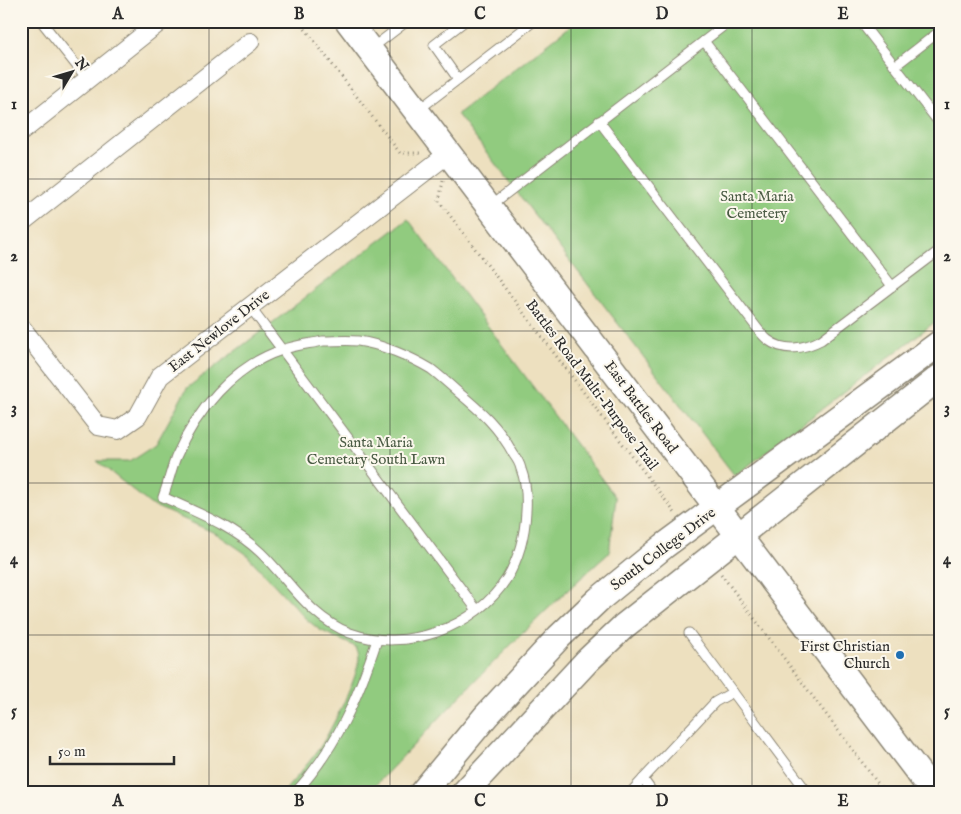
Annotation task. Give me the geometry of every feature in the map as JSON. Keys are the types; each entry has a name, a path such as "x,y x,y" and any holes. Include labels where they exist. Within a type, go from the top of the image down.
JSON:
{"street":[{"path":"21,132 161,21"},
{"name":"East Battles Road","path":"348,21 934,793"},
{"path":"21,223 250,42"},
{"name":"East Newlove Drive","path":"21,327 98,426 118,430 138,416 160,376 449,153"},
{"name":"South College Drive","path":"422,793 486,716 559,636 630,572 940,343"},
{"path":"464,793 586,661 624,626 940,377"}],"lane":[{"path":"41,21 88,80"},
{"path":"458,79 434,45 465,21"},
{"path":"416,111 534,21"},
{"path":"489,206 730,21"},
{"path":"860,21 940,124"},
{"path":"370,49 406,22"},
{"path":"895,66 940,31"},
{"path":"704,41 892,286"},
{"path":"599,121 757,328 768,340 785,347 799,348 811,346 821,340 940,250"},
{"path":"250,307 477,610"},
{"path":"323,341 358,341 393,351 430,369 484,414 505,437 521,468 527,498 525,527 518,556 507,578 493,596 477,610 454,625 430,634 405,640 378,640 350,632 325,619 302,600 261,553 239,535 216,520 163,497 176,456 202,412 223,386 249,366 281,350 323,341"},
{"path":"688,633 808,793"},
{"path":"295,793 320,764 340,732 353,706 378,640"},
{"path":"630,793 715,702 732,692"},
{"path":"643,779 653,793"}],"path":[{"path":"299,21 400,153 449,153"},
{"name":"Battles Road Multi-Purpose Trail","path":"449,153 439,201 688,529"},
{"path":"710,558 885,793"}],"green space":[{"name":"Santa Maria Cemetery","path":"577,21 940,21 940,318 735,476 457,114"},
{"name":"Santa Maria Cemetary South Lawn","path":"408,219 616,498 609,553 516,640 368,793 283,793 320,748 339,712 358,667 359,657 356,647 320,630 306,619 245,553 217,534 150,504 97,461 130,461 156,444 187,388"}],"place":[{"name":"First Christian Church","path":"900,655"}]}
